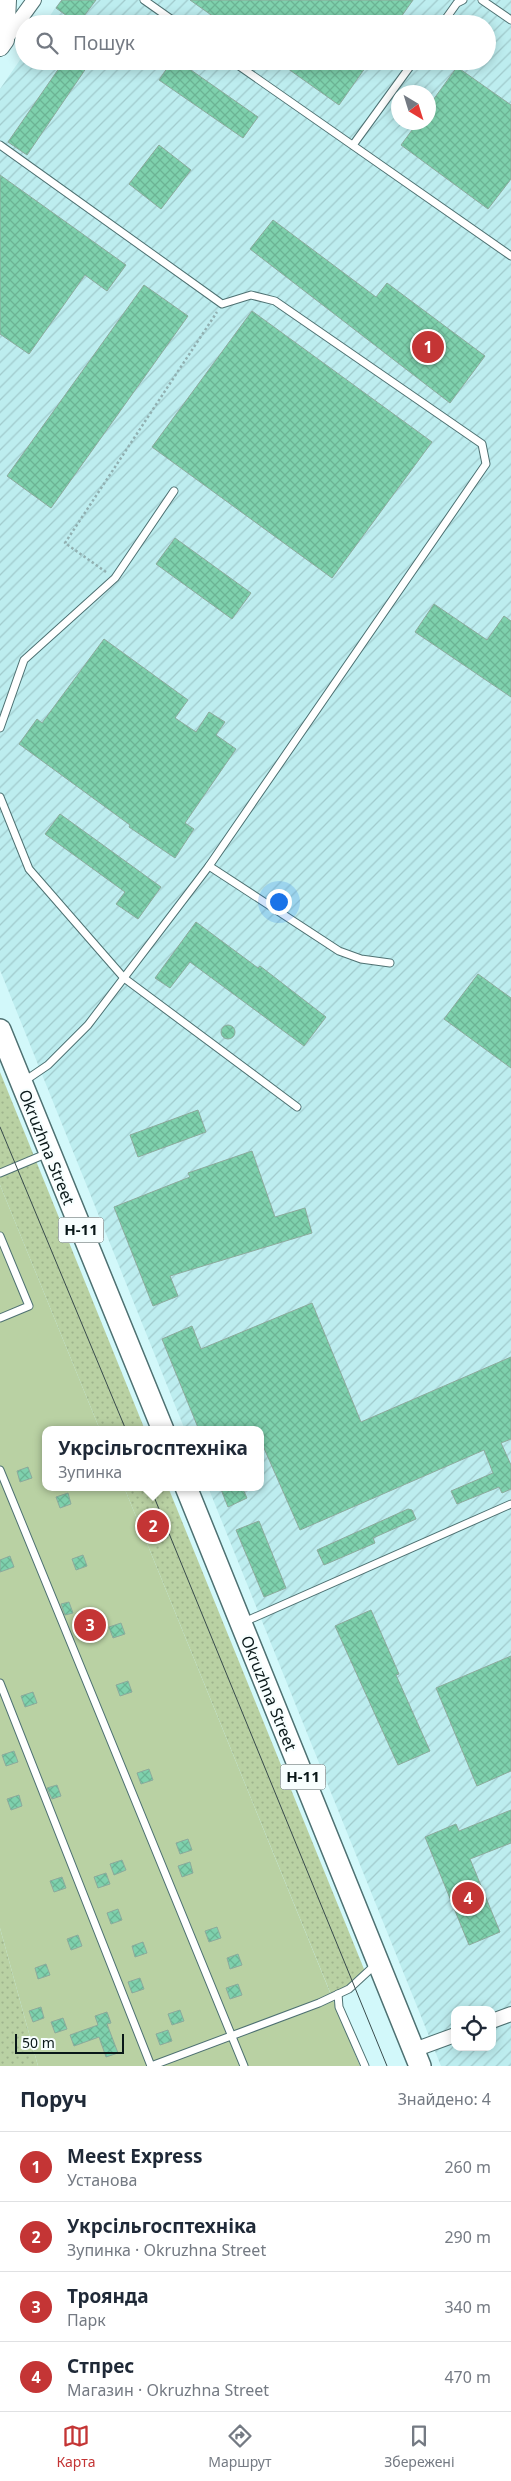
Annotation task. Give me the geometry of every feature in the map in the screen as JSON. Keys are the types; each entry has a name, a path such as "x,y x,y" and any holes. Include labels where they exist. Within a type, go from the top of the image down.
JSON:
{"main road":[{"name":"Okruzhna Street","path":"0,1030 161,1426"},
{"name":"Okruzhna Street","path":"188,1491 417,2058"}],"street":[{"path":"3,44 7,0"},
{"path":"23,15 34,0"},
{"path":"3,44 15,27"},
{"path":"496,2020 511,2014"},
{"path":"417,2058 451,2037"}],"lane":[{"path":"144,0 165,15"},
{"path":"449,15 462,0"},
{"path":"482,0 511,20"},
{"path":"245,70 511,256"},
{"path":"352,145 407,70"},
{"path":"0,146 222,304 251,295 275,301 482,444 486,464 209,866 88,1025 48,1065 21,1083"},
{"path":"0,728 24,660 115,578 174,491"},
{"path":"0,797 29,869 124,978 297,1106"},
{"path":"209,866 338,951 361,959 390,963"},
{"path":"0,1173 50,1152"},
{"path":"0,1236 29,1306 0,1318"},
{"path":"0,1470 244,2066"},
{"path":"241,1623 511,1504"},
{"path":"0,1683 152,2066 338,1994 354,1984 378,1962"},
{"path":"338,1994 339,2007 365,2066"}],"path":[{"path":"115,578 65,543 222,304"}],"shaded area":[{"path":"61,0 511,0 511,2066 441,2066 210,1491 264,1491 264,1426 183,1426 0,970 0,89 15,67 15,70 496,70 496,15 50,15"}],"green space":[{"path":"0,1072 143,1426 98,1426 0,1185"},
{"path":"0,1185 98,1426 42,1426 42,1491 126,1491 360,2066 38,2066 0,1928"},
{"path":"126,1491 170,1491 366,1974 332,1997"},
{"path":"0,1928 38,2066 0,2066"}],"building":[{"path":"62,0 96,0 85,15 66,15 56,8"},
{"path":"190,0 413,0 402,15 211,15"},
{"path":"58,70 85,70 27,155 8,142"},
{"path":"166,70 191,70 258,117 243,138 159,80"},
{"path":"290,70 364,70 339,105"},
{"path":"455,70 461,70 511,105 511,179 488,209 401,145 412,130 436,130 436,96"},
{"path":"159,145 191,170 161,209 129,184"},
{"path":"0,175 126,265 107,291 85,275 29,354 0,334"},
{"path":"273,220 376,297 387,283 485,356 450,403 250,249"},
{"path":"144,285 188,316 51,508 7,476"},
{"path":"252,311 432,442 332,578 152,447"},
{"path":"175,538 251,593 232,619 156,564"},
{"path":"434,604 487,640 504,616 511,621 511,697 415,632"},
{"path":"104,639 188,700 175,718 196,732 209,712 225,722 216,735 236,749 185,823 194,829 175,858 129,827 130,825 19,744 37,719 42,723"},
{"path":"60,814 161,887 138,919 116,904 125,892 45,834"},
{"path":"196,922 258,968 260,966 326,1017 304,1046 190,962 170,988 155,978"},
{"path":"478,974 511,998 511,1068 444,1019"},
{"path":"225,1025 231,1025 235,1032 231,1039 225,1039 221,1035 221,1029"},
{"path":"198,1110 206,1132 138,1157 130,1135"},
{"path":"252,1151 275,1217 305,1208 312,1233 170,1276 178,1296 153,1306 114,1207 190,1177 188,1173"},
{"path":"312,1303 361,1422 511,1357 511,1439 501,1443 511,1465 511,1489 502,1493 499,1487 457,1504 451,1491 493,1473 484,1450 300,1530 264,1448 264,1426 197,1426 162,1339 192,1326 201,1349"},
{"path":"28,1467 32,1478 20,1482 17,1471"},
{"path":"222,1491 244,1491 247,1498 228,1507"},
{"path":"68,1493 71,1504 60,1508 56,1497"},
{"path":"408,1509 412,1510 416,1519 373,1538 375,1543 324,1565 317,1550"},
{"path":"259,1521 286,1588 264,1597 236,1530"},
{"path":"83,1555 87,1566 76,1570 72,1559"},
{"path":"10,1556 14,1567 0,1572 0,1560"},
{"path":"69,1602 73,1613 65,1615 61,1604"},
{"path":"371,1610 399,1674 396,1675 430,1751 398,1765 335,1626"},
{"path":"121,1623 125,1634 113,1638 109,1627"},
{"path":"511,1656 511,1771 477,1786 436,1688"},
{"path":"128,1681 132,1692 120,1696 116,1685"},
{"path":"33,1692 37,1703 25,1707 21,1696"},
{"path":"14,1751 18,1762 6,1766 2,1755"},
{"path":"149,1769 153,1780 141,1784 137,1773"},
{"path":"57,1785 61,1796 52,1799 47,1788"},
{"path":"19,1795 22,1806 11,1810 7,1799"},
{"path":"511,1810 511,1843 470,1859 500,1932 469,1945 425,1837 456,1824 459,1831"},
{"path":"188,1839 192,1850 180,1854 176,1843"},
{"path":"122,1860 126,1870 114,1875 110,1864"},
{"path":"190,1862 193,1873 182,1877 178,1866"},
{"path":"106,1873 110,1884 98,1888 94,1877"},
{"path":"62,1877 66,1888 54,1892 50,1881"},
{"path":"118,1909 122,1920 111,1924 107,1913"},
{"path":"217,1927 221,1938 209,1942 205,1931"},
{"path":"78,1935 82,1946 71,1950 67,1939"},
{"path":"143,1942 147,1953 135,1957 132,1946"},
{"path":"238,1954 242,1965 230,1969 227,1958"},
{"path":"46,1964 50,1975 38,1979 35,1968"},
{"path":"140,1978 144,1989 132,1993 128,1982"},
{"path":"238,1984 242,1995 230,1999 226,1988"},
{"path":"41,2007 44,2018 33,2022 29,2011"},
{"path":"180,2010 184,2021 172,2025 168,2014"},
{"path":"107,2012 111,2023 107,2024 118,2053 106,2057 99,2037 74,2046 70,2035 98,2025 95,2016"},
{"path":"63,2018 67,2029 55,2033 51,2022"},
{"path":"168,2030 172,2041 160,2045 156,2034"}],"tram line":[{"path":"0,1127 124,1426"},
{"path":"152,1491 387,2066"}],"place":[{"name":"Meest Express","path":"428,347"},
{"name":"Укрсільгосптехніка","path":"153,1526"},
{"name":"Троянда","path":"90,1625"},
{"name":"Стпрес","path":"468,1898"}]}
